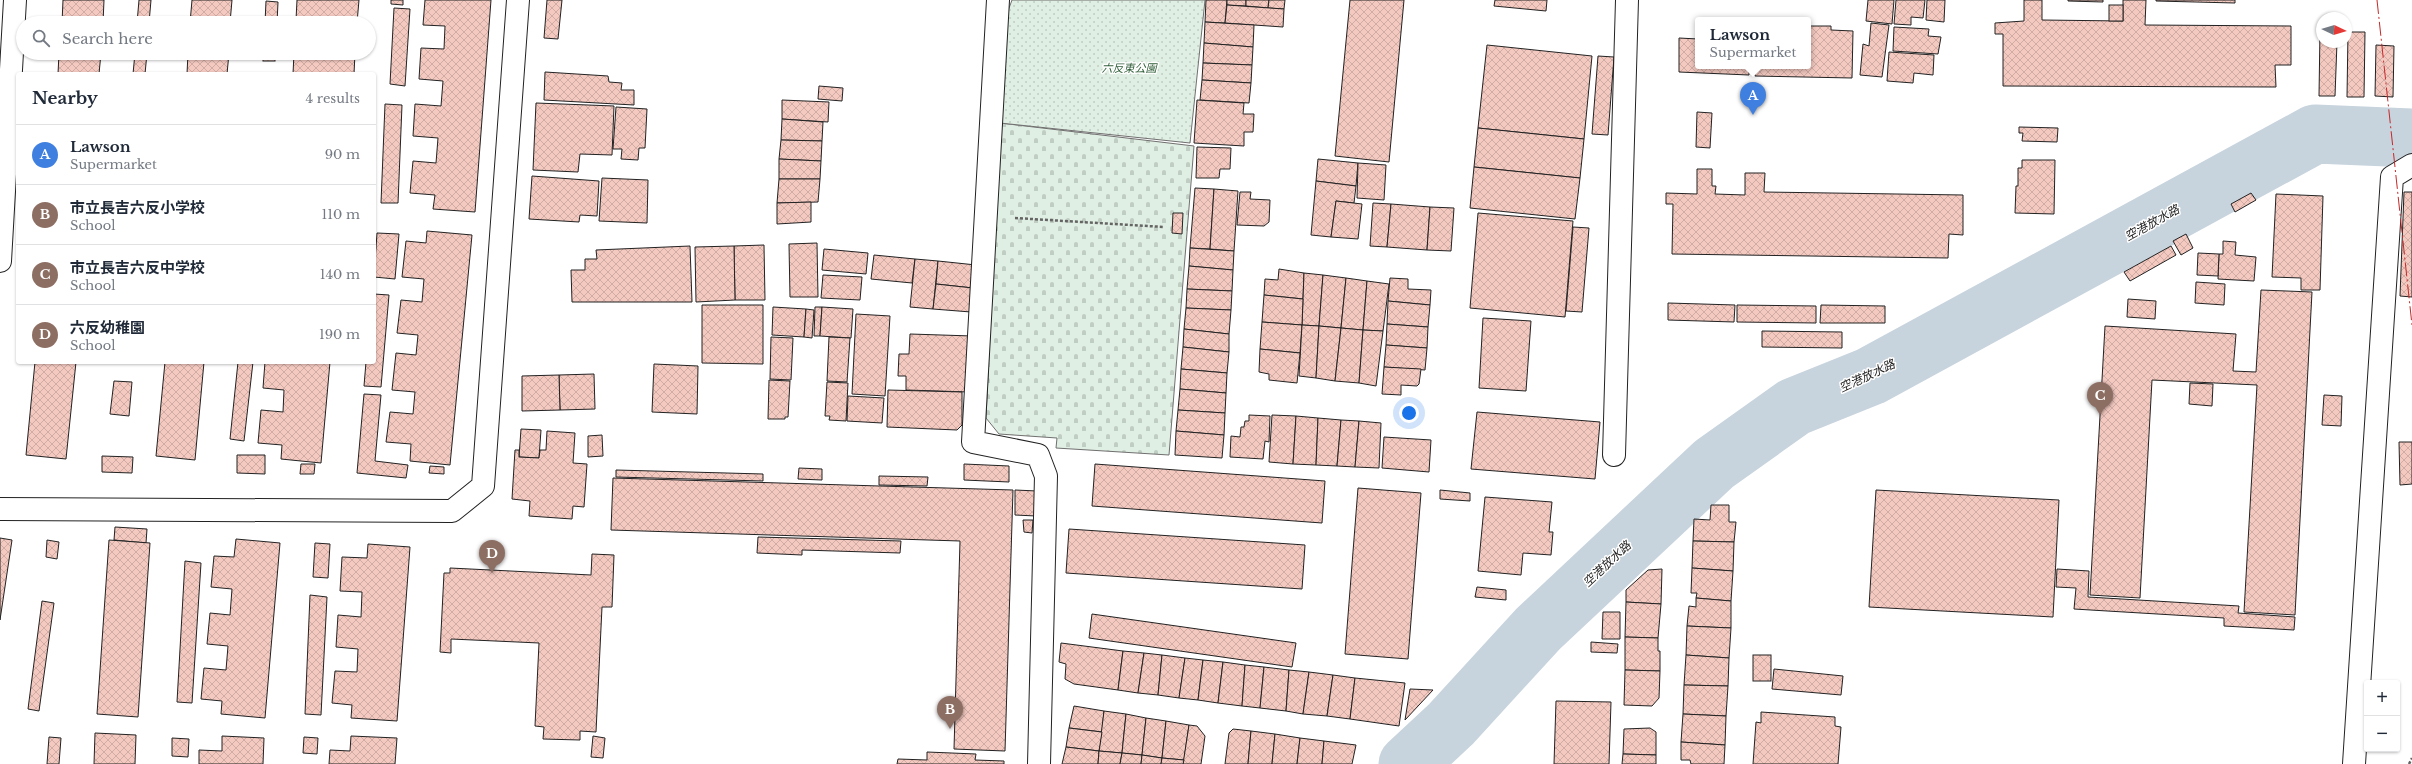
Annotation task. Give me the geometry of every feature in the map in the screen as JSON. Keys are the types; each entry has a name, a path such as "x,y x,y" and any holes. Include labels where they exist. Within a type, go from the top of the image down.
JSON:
{"street":[{"path":"0,261 15,0"},
{"path":"0,509 452,511 483,486 518,0"},
{"path":"998,0 973,442 1038,455 1046,476 1039,764"},
{"path":"1614,455 1627,0"},
{"path":"2354,764 2392,177 2412,165"}],"path":[{"path":"986,217 1164,227"},
{"path":"2409,764 2412,758"}],"green space":[{"name":"六反東公園","path":"1012,0 1205,0 1190,143 1000,123 1005,19"},
{"path":"1000,123 1194,146 1169,455 1056,448 1057,438 999,434 986,418"}],"building":[{"path":"63,0 104,0 103,16 62,16"},
{"path":"139,0 151,0 150,16 138,16"},
{"path":"192,0 232,0 231,16 191,16"},
{"path":"297,0 359,0 358,16 296,16"},
{"path":"391,0 403,0 403,5 391,4"},
{"path":"425,0 491,0 475,212 433,209 435,195 410,193 413,161 436,163 438,138 413,136 415,104 441,106 443,81 419,79 421,48 444,49 445,26 423,25"},
{"path":"547,0 562,0 558,39 544,38"},
{"path":"1206,0 1227,0 1225,23 1205,22"},
{"path":"1227,0 1246,0 1246,6 1227,5"},
{"path":"1246,0 1269,0 1268,8 1246,6"},
{"path":"1269,0 1285,0 1284,9 1268,8"},
{"path":"1350,0 1404,0 1389,162 1335,156"},
{"path":"1495,0 1547,0 1546,11 1494,6"},
{"path":"1868,0 1894,0 1892,24 1866,21"},
{"path":"1896,0 1925,0 1923,18 1911,17 1911,25 1894,24"},
{"path":"1927,0 1945,0 1944,22 1926,20"},
{"path":"2024,0 2042,0 2042,20 2123,21 2123,0 2146,0 2145,25 2291,26 2291,65 2275,65 2276,87 2003,86 2003,34 1995,34 1995,23 2024,21"},
{"path":"2103,0 2103,2 2068,1"},
{"path":"2235,0 2235,3 2156,1"},
{"path":"266,1 278,2 277,16 265,16"},
{"path":"1227,5 1284,9 1283,27 1225,23"},
{"path":"2109,5 2123,5 2123,21 2109,21"},
{"path":"394,8 410,9 405,86 390,84"},
{"path":"1205,22 1254,25 1253,47 1204,43"},
{"path":"1871,23 1889,25 1882,77 1860,75 1863,44 1869,46"},
{"path":"1811,26 1831,26 1831,30 1853,31 1852,78 1755,76 1755,69 1811,69"},
{"path":"1894,27 1929,29 1928,36 1941,37 1938,54 1893,51"},
{"path":"2352,32 2365,32 2364,97 2347,97 2348,48 2352,48"},
{"path":"1679,38 1695,39 1695,69 1749,69 1749,75 1679,72"},
{"path":"1204,43 1253,47 1252,65 1203,63"},
{"path":"1487,45 1592,56 1584,139 1478,128"},
{"path":"2376,45 2394,46 2393,97 2375,96"},
{"path":"2320,48 2337,48 2335,96 2319,96"},
{"path":"1889,52 1934,55 1933,75 1914,73 1913,83 1887,81"},
{"path":"1598,56 1614,57 1608,135 1592,134"},
{"path":"59,60 100,60 99,72 58,72"},
{"path":"134,60 146,60 145,72 133,72"},
{"path":"188,60 228,60 227,72 187,72"},
{"path":"263,60 275,60 275,61"},
{"path":"294,60 355,60 354,72 293,72"},
{"path":"1203,63 1252,65 1251,83 1202,80"},
{"path":"545,72 608,76 609,82 622,83 621,90 634,90 634,105 544,100"},
{"path":"1202,80 1251,83 1249,103 1200,100"},
{"path":"819,86 843,88 842,101 818,99"},
{"path":"782,100 829,102 828,122 782,119"},
{"path":"1197,100 1244,103 1243,114 1254,114 1253,132 1244,132 1244,146 1194,143"},
{"path":"536,103 614,106 612,155 580,154 578,172 533,170"},
{"path":"385,104 402,105 398,203 381,203"},
{"path":"616,107 647,109 645,148 639,148 638,160 621,159 622,149 613,149"},
{"path":"1697,112 1712,113 1710,148 1696,147"},
{"path":"782,119 823,122 822,141 781,140"},
{"path":"2019,127 2058,128 2057,142 2022,141 2023,133 2019,133"},
{"path":"1478,128 1584,139 1580,178 1474,167"},
{"path":"781,140 822,141 821,161 779,159"},
{"path":"1197,147 1231,148 1230,169 1220,169 1219,178 1196,178"},
{"path":"779,159 821,161 820,179 779,179"},
{"path":"1318,159 1358,163 1356,186 1316,181"},
{"path":"2022,160 2055,160 2054,214 2015,213 2018,168 2022,168"},
{"path":"1358,163 1386,165 1384,200 1357,198"},
{"path":"1474,167 1580,178 1575,219 1470,208"},
{"path":"1697,169 1712,169 1712,186 1716,186 1715,194 1745,195 1745,173 1765,173 1764,192 1963,195 1963,235 1949,234 1948,258 1672,254 1673,204 1666,204 1666,193 1697,194"},
{"path":"532,176 599,181 597,216 580,215 579,222 529,219"},
{"path":"602,178 648,180 647,223 599,221"},
{"path":"779,179 820,179 818,202 777,203"},
{"path":"1316,181 1356,186 1354,203 1336,201 1331,237 1311,235"},
{"path":"1195,188 1214,189 1210,249 1190,248"},
{"path":"1214,189 1238,191 1234,251 1210,249"},
{"path":"1240,192 1251,192 1250,199 1270,200 1269,222 1264,226 1237,225"},
{"path":"2404,192 2412,192 2412,297 2400,296"},
{"path":"2251,193 2256,200 2235,212 2231,204"},
{"path":"2276,194 2323,196 2320,290 2301,290 2301,278 2272,277"},
{"path":"1336,201 1362,204 1358,239 1331,237"},
{"path":"811,202 811,222 777,224 777,203"},
{"path":"1373,203 1391,204 1387,247 1370,246"},
{"path":"1391,204 1430,207 1427,250 1387,247"},
{"path":"1430,207 1454,208 1451,251 1427,250"},
{"path":"1173,213 1183,213 1182,234 1172,233"},
{"path":"1478,213 1573,221 1565,317 1470,308"},
{"path":"1573,227 1589,228 1582,312 1566,311"},
{"path":"427,231 472,235 450,465 410,461 411,444 386,442 390,412 413,414 415,392 392,390 396,353 416,355 418,335 397,333 401,300 422,302 424,279 402,277 406,241 426,243"},
{"path":"377,233 399,234 395,279 376,277"},
{"path":"2186,234 2193,248 2181,255 2173,241"},
{"path":"2223,241 2236,242 2235,255 2256,257 2254,281 2218,279 2219,254 2223,254"},
{"path":"817,243 818,297 790,297 789,244"},
{"path":"764,245 765,300 735,300 734,246"},
{"path":"690,246 692,302 572,302 571,270 585,270 585,259 597,259 596,250"},
{"path":"734,246 735,300 696,302 695,247"},
{"path":"2171,246 2176,255 2130,281 2124,272"},
{"path":"1190,248 1234,251 1233,270 1189,266"},
{"path":"824,249 868,253 866,274 822,270"},
{"path":"2198,253 2219,254 2218,276 2197,275"},
{"path":"874,255 915,259 912,283 871,279"},
{"path":"915,259 938,261 933,309 910,307"},
{"path":"938,261 976,265 973,288 936,284"},
{"path":"1189,266 1233,270 1232,291 1187,289"},
{"path":"1279,269 1304,273 1303,299 1264,295 1265,279 1278,280"},
{"path":"1304,273 1323,275 1319,326 1302,325"},
{"path":"823,275 862,277 860,300 821,298"},
{"path":"1323,275 1346,278 1341,328 1319,326"},
{"path":"1346,278 1367,281 1363,330 1341,328"},
{"path":"1390,278 1408,279 1408,289 1431,290 1430,305 1388,301"},
{"path":"1367,281 1389,284 1383,331 1363,330"},
{"path":"2196,282 2225,284 2224,305 2195,303"},
{"path":"936,284 973,288 971,312 933,309"},
{"path":"1187,289 1232,291 1231,310 1186,308"},
{"path":"2261,290 2312,292 2295,615 2244,612 2257,385 2152,380 2140,598 2090,595 2105,326 2236,334 2233,371 2256,372"},
{"path":"376,294 389,295 381,387 364,386 366,364 376,364"},
{"path":"1264,295 1303,299 1302,325 1262,322"},
{"path":"2128,299 2156,301 2155,319 2127,317"},
{"path":"1388,301 1430,305 1428,327 1387,324"},
{"path":"1668,303 1735,305 1734,322 1668,320"},
{"path":"702,305 763,305 763,364 702,363"},
{"path":"1737,305 1816,306 1816,323 1737,322"},
{"path":"1821,305 1885,306 1885,323 1820,323"},
{"path":"773,307 806,309 804,337 772,335"},
{"path":"815,307 822,307 820,336 814,336"},
{"path":"822,307 853,309 851,338 820,336"},
{"path":"1186,308 1231,310 1229,334 1184,329"},
{"path":"806,309 814,310 812,338 804,337"},
{"path":"856,314 890,316 885,396 852,394"},
{"path":"1483,318 1531,321 1526,391 1479,388"},
{"path":"1262,322 1302,325 1300,353 1260,349"},
{"path":"1387,324 1428,327 1427,348 1386,345"},
{"path":"1302,325 1319,326 1316,378 1299,376"},
{"path":"1319,326 1341,328 1335,381 1316,378"},
{"path":"1341,328 1363,330 1359,383 1335,381"},
{"path":"1184,329 1229,334 1229,352 1183,347"},
{"path":"1363,330 1383,331 1376,386 1359,383"},
{"path":"1762,331 1842,332 1842,348 1762,347"},
{"path":"910,334 972,336 969,392 906,390 906,376 898,376 899,354 909,354"},
{"path":"771,337 793,338 791,380 770,379"},
{"path":"829,337 850,338 847,382 827,381"},
{"path":"1386,345 1427,348 1425,370 1384,367"},
{"path":"1183,347 1229,352 1227,373 1181,369"},
{"path":"1260,349 1300,353 1297,383 1269,380 1269,374 1259,372"},
{"path":"35,364 76,364 66,459 26,455"},
{"path":"165,364 204,364 195,460 156,456"},
{"path":"238,364 253,364 244,441 230,439"},
{"path":"265,364 330,364 321,463 281,459 282,445 258,443 261,410 283,412 284,390 263,388"},
{"path":"654,364 698,366 697,414 652,412"},
{"path":"1384,367 1421,369 1419,384 1417,386 1401,385 1401,395 1382,394"},
{"path":"1181,369 1227,373 1226,393 1180,389"},
{"path":"594,374 595,409 560,410 559,375"},
{"path":"559,375 560,410 522,411 522,376"},
{"path":"769,380 790,381 788,417 785,417 785,419 768,419"},
{"path":"114,381 132,382 129,416 110,414"},
{"path":"827,382 848,383 846,421 829,420 830,416 825,416"},
{"path":"2190,383 2213,384 2212,406 2189,404"},
{"path":"1180,389 1226,393 1225,413 1178,410"},
{"path":"888,390 962,392 962,425 957,430 887,427"},
{"path":"364,394 381,395 375,461 408,465 406,478 357,473"},
{"path":"2324,395 2342,396 2341,426 2322,425"},
{"path":"848,396 884,398 882,423 847,421"},
{"path":"1178,410 1225,413 1224,435 1176,431"},
{"path":"1477,412 1600,422 1595,479 1471,469"},
{"path":"1249,415 1270,416 1269,442 1265,441 1263,459 1230,457 1231,436 1240,437 1241,427 1244,427 1245,421 1249,421"},
{"path":"1272,415 1296,416 1293,464 1269,462"},
{"path":"1296,416 1318,418 1316,465 1293,464"},
{"path":"1318,418 1341,420 1337,466 1316,465"},
{"path":"1341,420 1359,421 1355,467 1337,466"},
{"path":"1359,421 1381,423 1379,468 1355,467"},
{"path":"521,429 541,430 539,458 519,457"},
{"path":"547,431 575,433 573,463 587,464 584,507 573,506 572,519 529,516 530,501 512,499 515,450 519,450 519,457 539,458 540,450 546,450"},
{"path":"1176,431 1224,435 1222,458 1175,455"},
{"path":"602,435 603,456 588,457 588,436"},
{"path":"1384,437 1431,440 1429,472 1382,468"},
{"path":"2399,442 2412,442 2412,484 2400,485"},
{"path":"237,455 265,455 265,474 237,473"},
{"path":"102,456 133,457 132,473 102,472"},
{"path":"301,464 315,464 314,474 300,474"},
{"path":"964,464 1009,466 1009,482 964,480"},
{"path":"1095,464 1325,481 1322,523 1092,506"},
{"path":"430,466 444,467 444,474 429,473"},
{"path":"799,468 822,469 822,480 798,479"},
{"path":"616,470 763,474 763,481 616,477"},
{"path":"879,476 928,477 927,486 879,485"},
{"path":"613,478 1013,490 1005,751 954,749 960,541 611,530"},
{"path":"1358,488 1421,493 1408,659 1345,654"},
{"path":"1015,490 1037,491 1036,516 1015,515"},
{"path":"1440,490 1470,493 1470,501 1440,499"},
{"path":"1876,490 2059,500 2053,617 1869,607"},
{"path":"1485,497 1552,502 1549,532 1553,532 1551,555 1523,553 1521,575 1478,571"},
{"path":"1711,505 1729,505 1729,522 1736,522 1734,542 1693,541 1694,519 1710,520"},
{"path":"1023,520 1033,520 1032,533 1024,532"},
{"path":"115,527 147,529 146,543 114,540"},
{"path":"1069,529 1305,545 1302,589 1066,573"},
{"path":"758,537 901,541 900,553 802,550 802,555 757,553"},
{"path":"0,538 12,540 0,620"},
{"path":"236,539 280,543 265,718 221,714 222,701 201,699 204,668 226,670 228,646 207,644 210,613 230,615 232,589 211,587 214,556 234,557"},
{"path":"47,540 59,542 57,559 46,557"},
{"path":"109,540 150,543 138,717 97,714"},
{"path":"1693,541 1734,542 1733,571 1692,568"},
{"path":"315,543 330,544 328,578 313,577"},
{"path":"368,544 410,547 397,721 351,718 352,705 332,703 335,671 357,672 358,649 336,647 338,615 361,617 362,592 340,591 342,557 367,558"},
{"path":"592,554 614,555 612,607 602,607 596,732 580,731 580,740 543,739 544,727 535,726 539,643 451,639 451,653 440,652 444,573 450,573 450,568 591,575"},
{"path":"185,561 201,563 192,703 177,702"},
{"path":"1692,568 1733,571 1731,601 1696,598 1697,593 1691,593"},
{"path":"1662,569 1661,604 1626,602 1626,590 1648,570"},
{"path":"2057,569 2089,571 2088,597 2239,606 2238,613 2295,617 2294,630 2224,626 2224,618 2074,609 2076,588 2056,587"},
{"path":"1477,587 1506,590 1506,600 1475,597"},
{"path":"310,595 327,597 321,715 305,714"},
{"path":"1696,598 1731,601 1731,628 1687,626 1689,606 1696,607"},
{"path":"42,601 54,603 39,711 28,709"},
{"path":"1626,602 1661,604 1658,638 1625,637"},
{"path":"1603,612 1620,612 1620,639 1602,639"},
{"path":"1092,614 1296,643 1292,667 1089,638"},
{"path":"1687,626 1731,628 1729,658 1686,655"},
{"path":"1625,637 1658,638 1658,651 1660,651 1660,671 1625,670"},
{"path":"1591,642 1618,644 1617,653 1591,652"},
{"path":"1061,643 1123,651 1118,690 1074,684 1065,679 1066,664 1059,662"},
{"path":"1123,651 1144,653 1138,693 1118,690"},
{"path":"1144,653 1162,655 1158,695 1138,693"},
{"path":"1162,655 1185,658 1179,698 1158,695"},
{"path":"1686,655 1729,658 1728,686 1684,685"},
{"path":"1753,655 1771,655 1771,681 1753,681"},
{"path":"1185,658 1203,660 1198,700 1179,698"},
{"path":"1203,660 1223,662 1218,703 1198,700"},
{"path":"1223,662 1245,665 1242,706 1218,703"},
{"path":"1245,665 1264,667 1260,708 1242,706"},
{"path":"1264,667 1289,670 1286,711 1260,708"},
{"path":"1774,669 1843,676 1841,695 1772,689"},
{"path":"1289,670 1309,672 1303,714 1286,711"},
{"path":"1625,670 1660,671 1659,698 1652,706 1624,705"},
{"path":"1309,672 1333,675 1327,716 1303,714"},
{"path":"1333,675 1355,678 1350,719 1327,716"},
{"path":"1355,678 1405,683 1399,726 1350,719"},
{"path":"1684,685 1728,686 1726,716 1683,714"},
{"path":"1410,689 1433,690 1405,720"},
{"path":"1556,701 1611,702 1609,764 1554,764"},
{"path":"1074,706 1104,711 1102,732 1069,728"},
{"path":"1104,711 1126,714 1122,753 1099,751"},
{"path":"1761,712 1835,717 1835,726 1841,727 1838,764 1753,764 1756,722 1761,723"},
{"path":"1126,714 1146,718 1142,755 1122,753"},
{"path":"1683,714 1726,716 1725,745 1681,742"},
{"path":"1146,718 1166,721 1162,758 1142,755"},
{"path":"1166,721 1189,725 1184,760 1162,758"},
{"path":"1189,725 1197,726 1205,736 1201,764 1183,764"},
{"path":"1069,728 1102,732 1099,751 1066,747"},
{"path":"1650,728 1656,732 1656,755 1623,754 1624,729"},
{"path":"1233,729 1251,731 1248,764 1225,764 1229,733"},
{"path":"1251,731 1275,734 1272,764 1248,764"},
{"path":"95,733 136,735 135,764 94,764"},
{"path":"1275,734 1300,738 1297,764 1272,764"},
{"path":"222,736 264,738 263,764 199,764 199,750 222,751"},
{"path":"351,736 397,738 395,764 329,764 330,750 350,751"},
{"path":"593,736 605,738 603,758 591,757"},
{"path":"49,737 61,738 59,764 47,764"},
{"path":"304,737 318,738 317,754 303,753"},
{"path":"172,738 189,739 188,757 172,756"},
{"path":"1300,738 1324,741 1322,764 1297,764"},
{"path":"1324,741 1356,745 1352,764 1322,764"},
{"path":"1681,742 1725,745 1724,764 1691,764 1690,760 1681,760"},
{"path":"1066,747 1099,751 1098,764 1062,764"},
{"path":"1099,751 1122,753 1120,764 1098,764"},
{"path":"927,752 976,754 975,760 1004,761 1004,764 897,764 898,759 927,760"},
{"path":"1122,753 1142,755 1141,764 1120,764"},
{"path":"1623,754 1656,755 1656,764 1622,764"},
{"path":"1142,755 1162,758 1161,764 1141,764"},
{"path":"1162,758 1184,760 1183,764 1161,764"}],"waterway":[{"name":"空港放水路","path":"1408,764 1451,724 1538,629 1714,464 1794,407 1871,376 2315,134 2412,138"}],"power":[{"path":"2377,0 2412,325"}],"place":[{"name":"Lawson","path":"1753,115"},
{"name":"市立長吉六反中学校","path":"2100,415"},
{"name":"六反幼稚園","path":"492,573"},
{"name":"市立長吉六反小学校","path":"950,729"}]}
